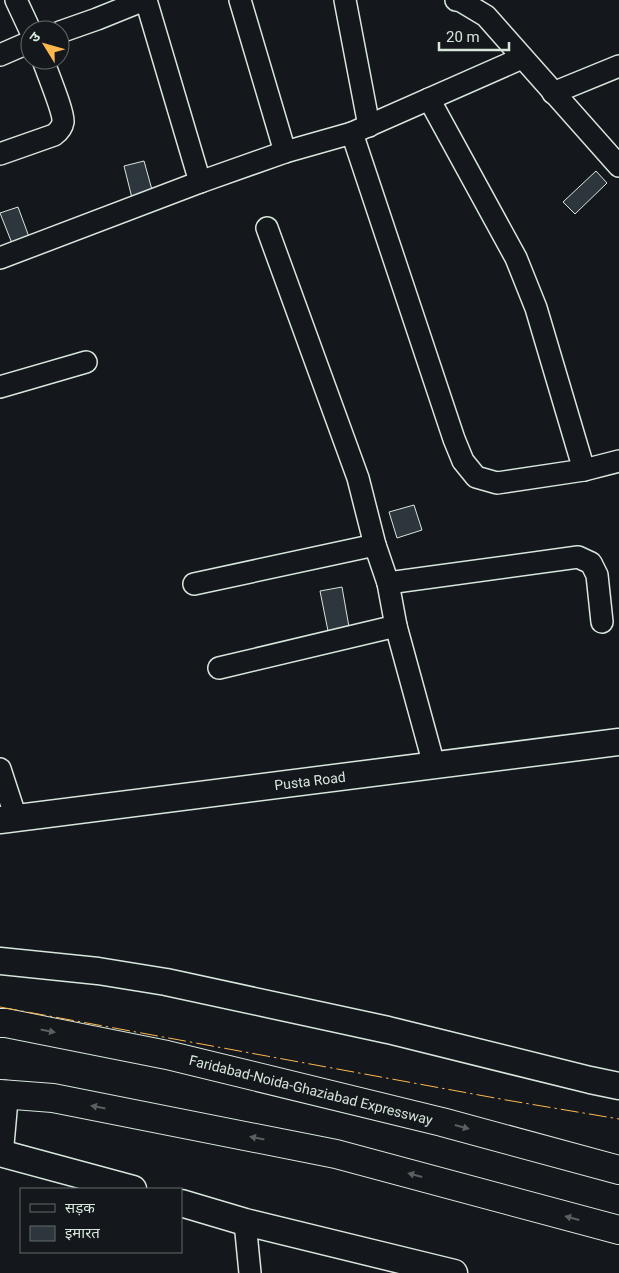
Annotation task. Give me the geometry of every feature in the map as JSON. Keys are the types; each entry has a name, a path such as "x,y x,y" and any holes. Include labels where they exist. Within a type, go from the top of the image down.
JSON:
{"main road":[{"name":"Faridabad-Noida-Ghaziabad Expressway","path":"0,1023 167,1055 442,1122 619,1170"},
{"path":"3,1094 53,1098 336,1154 619,1230"}],"street":[{"path":"16,0 25,20"},
{"path":"70,29 145,0 200,182"},
{"path":"240,0 285,152"},
{"path":"344,0 361,130 454,439 463,462 476,477 497,483 584,470 619,461"},
{"path":"456,0 486,16 618,164"},
{"path":"0,55 20,46"},
{"path":"0,258 200,182 285,152 361,130 522,58"},
{"path":"553,93 619,66"},
{"path":"0,154 54,135 60,130 63,122 60,109 46,70"},
{"path":"429,99 516,258 536,308 584,470"},
{"path":"267,228 358,478 375,545 388,583 396,626 434,765"},
{"path":"0,387 86,362"},
{"path":"194,584 375,545"},
{"path":"388,583 578,557 591,563 597,575 602,622"},
{"path":"219,668 396,626"},
{"name":"Pusta Road","path":"8,819 619,742"},
{"path":"0,769 8,819"},
{"path":"0,961 98,970 166,982 388,1030 619,1086"},
{"path":"3,1094 0,1152 129,1188"},
{"path":"182,1203 245,1222 454,1273"},
{"path":"245,1222 250,1273"}],"building":[{"path":"144,161 154,197 133,202 124,166"},
{"path":"596,171 607,183 575,214 563,202"},
{"path":"18,207 32,245 15,251 0,213"},
{"path":"414,505 422,530 397,538 389,512"},
{"path":"342,587 349,627 328,631 320,591"}],"power":[{"path":"0,1007 619,1119"}]}
